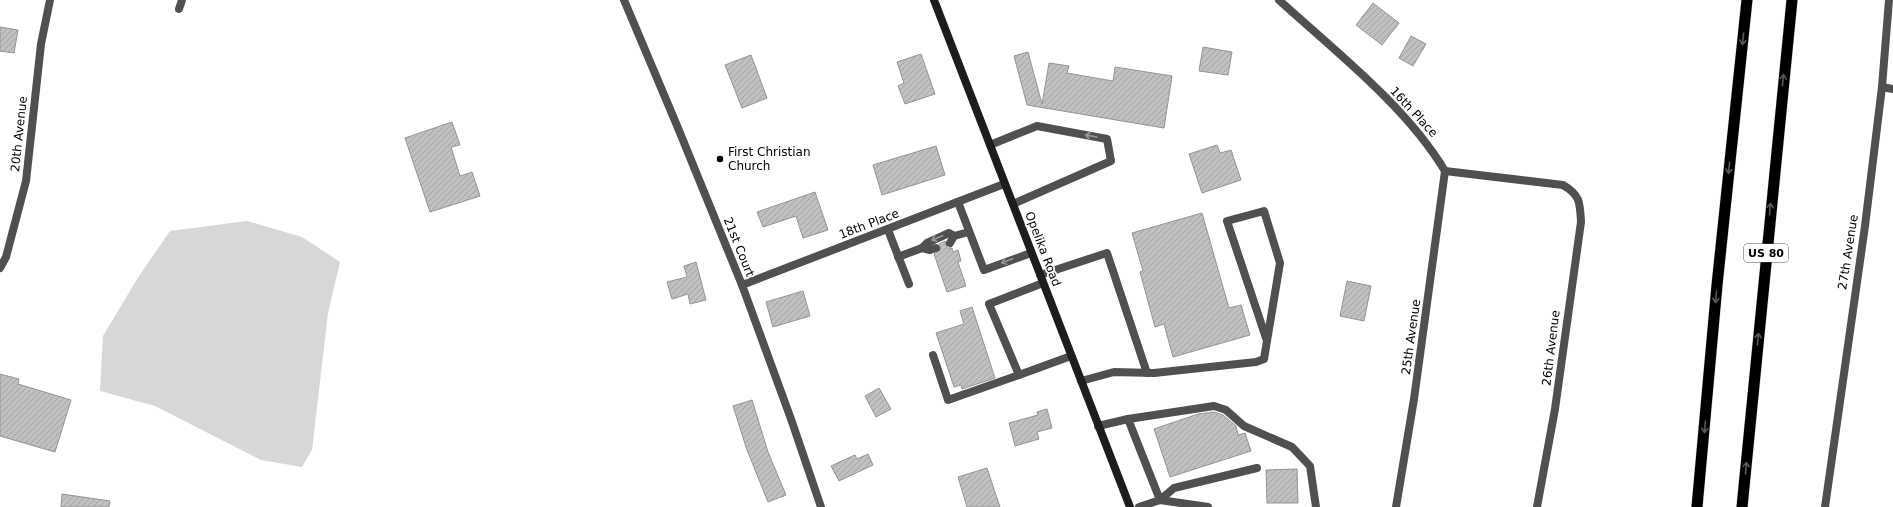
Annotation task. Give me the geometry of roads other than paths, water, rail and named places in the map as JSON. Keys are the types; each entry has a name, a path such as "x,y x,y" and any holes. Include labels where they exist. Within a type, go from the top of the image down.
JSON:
{"highway":[{"path":"1697,507 1717,285 1747,0"},
{"name":"US 80","path":"1742,507 1792,0"}],"main road":[{"name":"Opelika Road","path":"934,0 1130,507"}],"street":[{"name":"20th Avenue","path":"0,268 6,257 26,182 41,44 49,0"},
{"path":"179,9 182,0"},
{"name":"21st Court","path":"624,0 742,285 791,418 821,507"},
{"name":"16th Place","path":"1279,0 1367,80 1422,136 1445,171"},
{"name":"27th Avenue","path":"1825,507 1865,226 1882,87 1889,0"},
{"path":"1882,87 1893,88"},
{"path":"990,145 1037,126 1107,138 1111,161 1013,204"},
{"name":"26th Avenue","path":"1445,171 1563,185 1575,192 1580,207 1581,222 1555,409 1537,507"},
{"name":"25th Avenue","path":"1396,507 1415,391 1445,171"},
{"name":"18th Place","path":"742,285 1004,184"},
{"path":"958,202 984,270 1031,252"},
{"path":"1081,381 1114,372 1147,373 1256,362 1264,359 1267,341 1280,263 1264,211 1227,221 1267,341"},
{"path":"888,230 909,284"},
{"path":"898,256 922,248 927,242 949,234 952,239 969,232"},
{"path":"922,248 930,250 936,248"},
{"path":"1019,375 989,304 1041,279 1107,253 1147,373"},
{"path":"933,355 948,400 1071,356"},
{"path":"1098,426 1128,419 1214,406 1226,410 1244,426 1292,447 1310,466 1316,507"},
{"path":"1128,419 1160,500"},
{"path":"1139,507 1160,500 1174,488 1257,468"},
{"path":"1160,500 1208,507"}],"place":[{"name":"First Christian Church","path":"720,159"}]}
